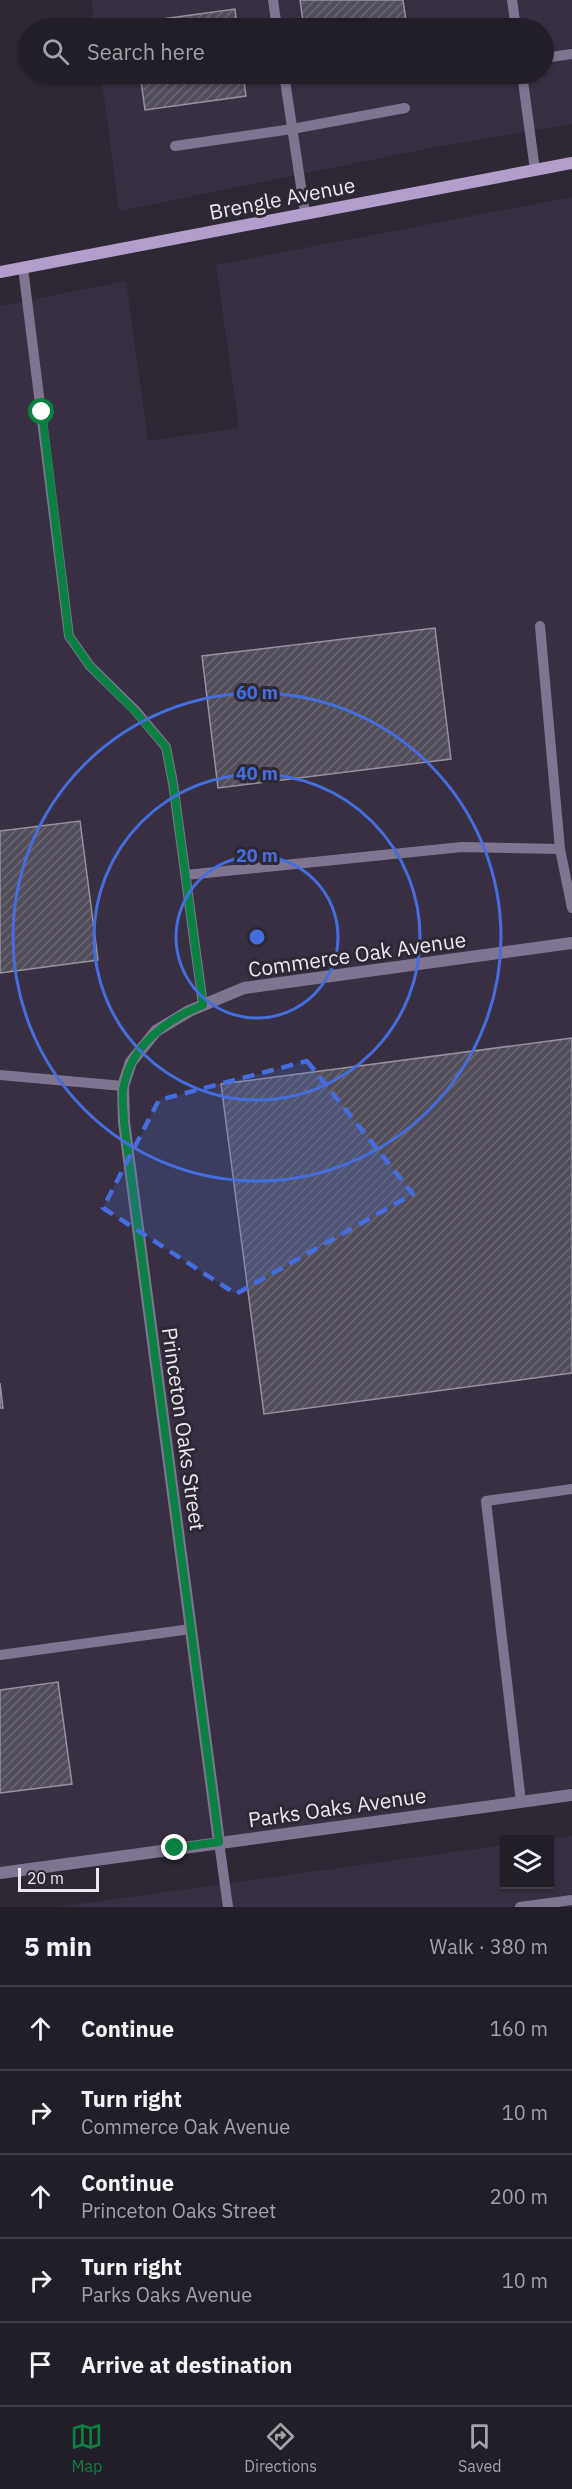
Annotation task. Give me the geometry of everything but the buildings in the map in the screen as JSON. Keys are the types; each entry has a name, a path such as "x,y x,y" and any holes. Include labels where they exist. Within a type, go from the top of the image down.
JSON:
{"street":[{"name":"Brengle Avenue","path":"0,272 572,163"},
{"name":"Commerce Oak Avenue","path":"156,1031 189,1011 244,988 572,943"},
{"name":"Princeton Oaks Street","path":"156,1031 130,1062 123,1086 124,1122 219,1842"},
{"name":"Parks Oaks Avenue","path":"0,1873 572,1795"}],"lane":[{"path":"273,0 276,18"},
{"path":"512,0 515,18"},
{"path":"554,56 572,54"},
{"path":"285,84 305,213"},
{"path":"523,84 536,170"},
{"path":"176,146 292,129 405,108"},
{"path":"23,268 69,636 90,666 135,711 166,747 173,783 203,1005"},
{"path":"540,626 560,849 572,908"},
{"path":"186,875 462,846 560,849"},
{"path":"0,1075 123,1086"},
{"path":"521,1802 486,1501 572,1489"},
{"path":"0,1655 191,1629"},
{"path":"219,1842 228,1907"},
{"path":"520,1907 572,1900"}],"highlighted area":[{"path":"307,1061 413,1194 236,1294 103,1208 159,1100"}],"shaded area":[{"path":"91,0 572,0 572,124 436,147 119,211 102,84 554,84 554,18 94,18"},
{"path":"572,197 572,1800 0,1879 0,306 126,281 148,441 239,428 216,265"},
{"path":"572,1836 572,1907 57,1907 500,1846 500,1889 554,1889 554,1838"}],"route":[{"path":"42,412 69,636 90,666 135,711 166,747 173,783 203,1005 156,1031 130,1062 123,1086 124,1122 219,1842 175,1848"}]}
